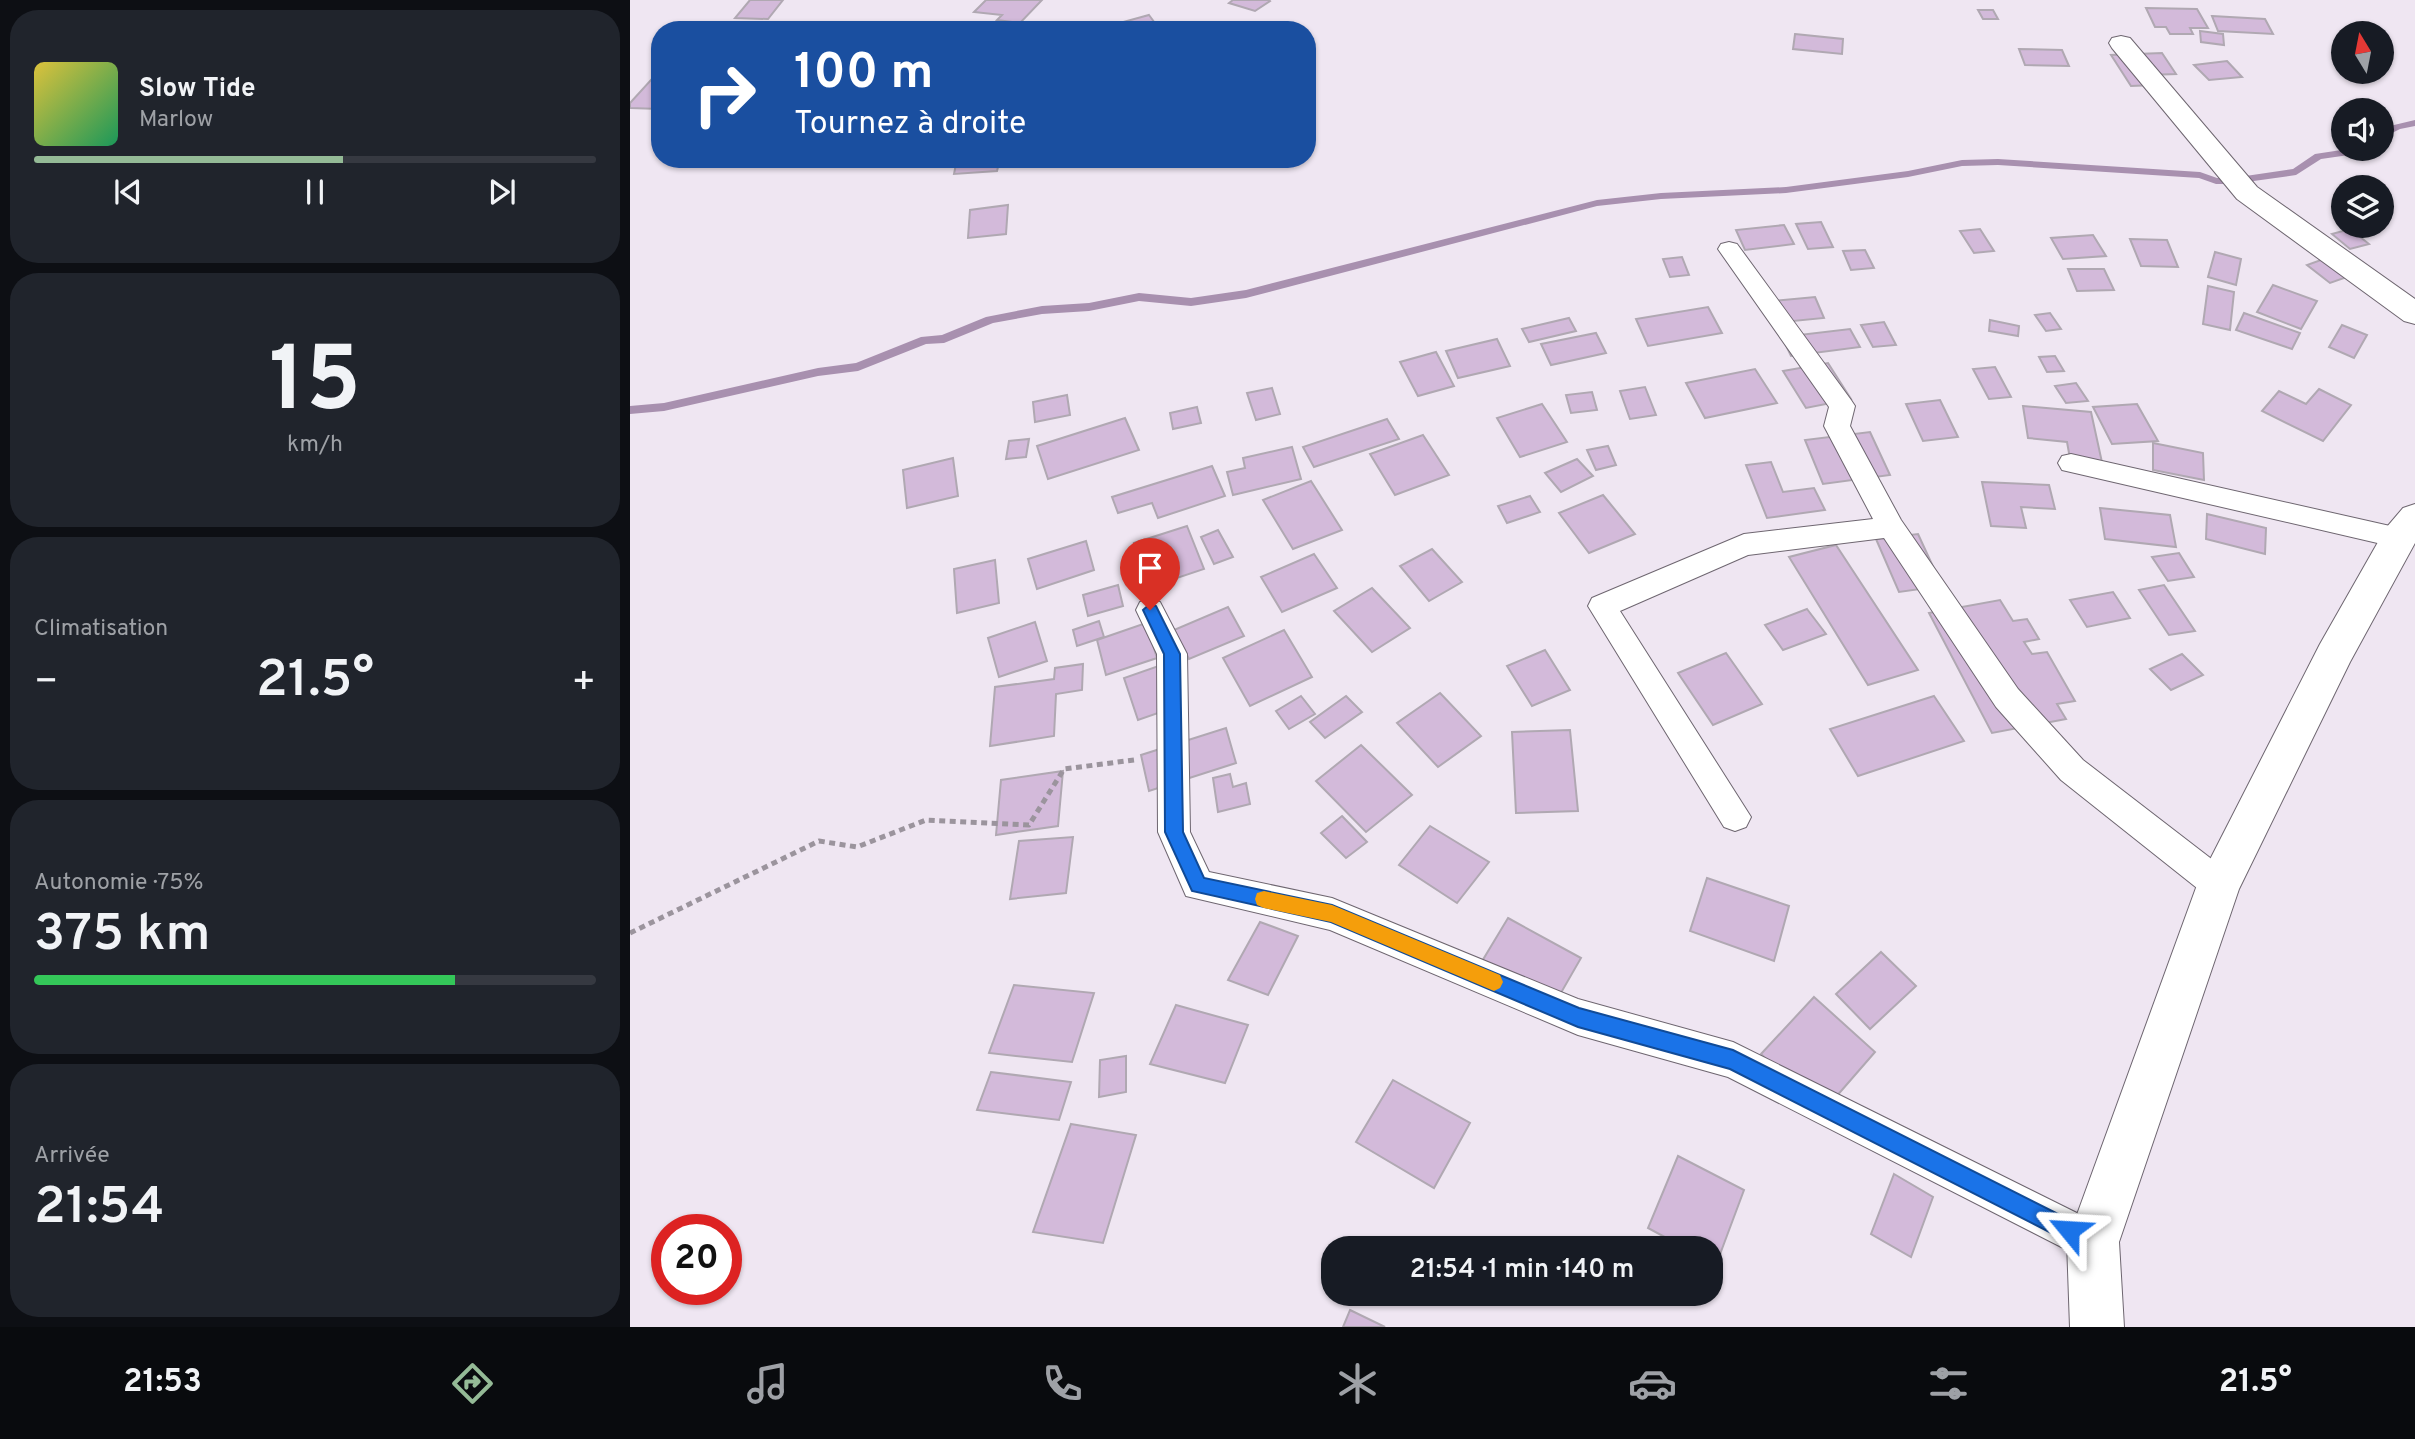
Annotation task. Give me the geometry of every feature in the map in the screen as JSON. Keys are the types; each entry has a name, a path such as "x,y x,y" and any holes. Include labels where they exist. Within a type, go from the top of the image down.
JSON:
{"street":[{"path":"2121,43 2247,193 2415,314"},
{"path":"2097,1327 2093,1242 2219,885 2334,655 2407,527"}],"lane":[{"path":"1729,249 1842,406 1837,426 1891,527 2007,698 2072,770 2219,885"},
{"path":"2071,463 2407,527"},
{"path":"1735,817 1602,606 1744,545 1891,527"},
{"path":"1150,610 1172,654 1174,832 1198,885 1332,914 1578,1017 1733,1060 2093,1242"}],"path":[{"path":"630,933 819,841 857,847 926,820 1029,825 1065,769 1173,755"}],"building":[{"path":"750,0 783,0 768,19 735,18"},
{"path":"986,0 1042,0 1022,21 997,20 1002,15 974,12"},
{"path":"1233,0 1270,1 1255,11 1229,3"},
{"path":"2146,8 2197,9 2208,28 2190,28 2193,34 2170,34 2166,27 2155,27"},
{"path":"1978,10 1993,10 1998,19 1983,19"},
{"path":"1149,15 1153,21 1127,21"},
{"path":"2212,16 2265,19 2273,34 2218,31"},
{"path":"2200,31 2223,34 2224,45 2201,42"},
{"path":"1795,34 1843,39 1842,54 1793,49"},
{"path":"2019,49 2062,50 2069,66 2025,65"},
{"path":"2162,53 2176,74 2147,75 2154,85 2131,86 2111,55"},
{"path":"2227,61 2242,77 2209,80 2194,65"},
{"path":"651,80 651,109 630,108 630,103"},
{"path":"955,168 998,168 997,171 954,174"},
{"path":"1008,205 1006,234 968,238 970,210"},
{"path":"1821,222 1833,247 1808,249 1796,224"},
{"path":"1784,225 1794,244 1745,250 1736,230"},
{"path":"1980,229 1994,251 1974,253 1960,231"},
{"path":"2093,235 2106,256 2063,259 2051,238"},
{"path":"2337,238 2361,238 2369,244 2350,249"},
{"path":"2130,239 2167,240 2178,267 2141,266"},
{"path":"1865,250 1874,268 1851,270 1843,251"},
{"path":"2215,252 2241,259 2236,285 2208,277"},
{"path":"2343,252 2367,270 2330,283 2307,265"},
{"path":"1682,257 1689,275 1670,277 1663,259"},
{"path":"2068,269 2104,269 2114,290 2077,291"},
{"path":"2273,285 2317,301 2301,329 2257,312"},
{"path":"2208,286 2234,292 2230,330 2203,324"},
{"path":"1815,297 1824,318 1783,322 1774,301"},
{"path":"1708,307 1722,333 1648,346 1636,319"},
{"path":"2050,313 2061,329 2046,331 2035,315"},
{"path":"2244,313 2300,333 2292,349 2236,330"},
{"path":"1569,318 1576,331 1529,342 1522,329"},
{"path":"1990,320 2019,326 2018,336 1989,331"},
{"path":"1884,322 1896,345 1873,347 1861,325"},
{"path":"2342,325 2367,335 2354,358 2329,347"},
{"path":"1850,329 1860,347 1791,356 1782,337"},
{"path":"1596,333 1606,353 1551,365 1541,344"},
{"path":"1497,339 1510,366 1458,378 1446,351"},
{"path":"1436,352 1454,386 1418,396 1400,362"},
{"path":"2055,356 2064,371 2047,372 2039,357"},
{"path":"1828,363 1851,399 1806,408 1783,371"},
{"path":"1995,367 2011,397 1989,399 1973,369"},
{"path":"1755,369 1777,403 1705,418 1686,383"},
{"path":"2076,383 2088,401 2066,403 2055,386"},
{"path":"1645,387 1656,415 1630,419 1620,391"},
{"path":"1272,388 1280,414 1256,420 1247,393"},
{"path":"2319,389 2351,405 2323,441 2262,411 2279,391 2306,404"},
{"path":"1592,392 1597,410 1571,413 1566,395"},
{"path":"1067,395 1070,415 1035,422 1033,402"},
{"path":"1940,400 1958,437 1923,441 1906,404"},
{"path":"1542,404 1567,442 1520,457 1497,418"},
{"path":"2137,404 2158,441 2112,444 2093,407"},
{"path":"2023,406 2091,412 2103,467 2071,464 2067,442 2028,438"},
{"path":"1197,407 1201,423 1173,429 1170,413"},
{"path":"1125,418 1139,450 1048,479 1037,446"},
{"path":"1387,419 1399,439 1314,467 1303,447"},
{"path":"1870,432 1890,475 1823,484 1805,440"},
{"path":"1423,435 1449,475 1395,495 1370,454"},
{"path":"1029,439 1026,457 1006,459 1009,441"},
{"path":"2153,443 2203,453 2204,480 2153,470"},
{"path":"1608,446 1616,465 1596,470 1587,450"},
{"path":"1292,447 1301,479 1233,495 1227,472 1245,468 1243,458"},
{"path":"953,458 958,496 907,508 903,470"},
{"path":"1577,459 1593,476 1561,492 1545,473"},
{"path":"1771,462 1783,492 1814,488 1825,510 1767,518 1746,465"},
{"path":"1212,466 1225,496 1158,518 1152,503 1118,513 1112,497"},
{"path":"1311,481 1342,530 1293,549 1263,500"},
{"path":"1982,482 2049,485 2055,509 2021,507 2026,528 1991,526"},
{"path":"1603,495 1635,534 1589,553 1559,513"},
{"path":"1530,496 1540,512 1507,523 1498,506"},
{"path":"2100,508 2170,515 2176,547 2105,539"},
{"path":"2207,514 2266,528 2265,554 2206,539"},
{"path":"1187,526 1204,569 1150,587 1134,543"},
{"path":"1218,530 1233,557 1214,564 1201,537"},
{"path":"1918,534 1942,586 1899,592 1876,539"},
{"path":"1086,541 1094,570 1037,589 1028,559"},
{"path":"1836,545 1918,670 1868,685 1789,557"},
{"path":"1432,549 1462,582 1429,601 1400,566"},
{"path":"2179,553 2194,577 2168,581 2152,557"},
{"path":"1314,554 1337,588 1282,612 1261,577"},
{"path":"995,560 999,603 957,613 954,569"},
{"path":"1118,585 1123,606 1088,616 1083,595"},
{"path":"2164,585 2195,631 2169,635 2139,590"},
{"path":"1372,588 1410,628 1372,652 1334,611"},
{"path":"2113,592 2130,618 2087,627 2070,600"},
{"path":"2000,600 2013,621 2027,619 2039,639 2024,642 2032,654 2047,652 2075,701 2057,704 2066,719 1992,733 1929,613"},
{"path":"1228,607 1244,636 1189,659 1174,630"},
{"path":"1807,609 1826,634 1783,650 1765,625"},
{"path":"1099,621 1104,637 1077,646 1073,630"},
{"path":"1035,622 1047,661 999,677 988,638"},
{"path":"1146,623 1157,658 1106,675 1097,640"},
{"path":"1284,630 1312,677 1250,706 1223,658"},
{"path":"1545,650 1570,690 1532,706 1507,666"},
{"path":"1726,653 1762,704 1713,725 1678,673"},
{"path":"2182,654 2203,675 2171,690 2150,669"},
{"path":"1170,662 1184,704 1138,720 1124,678"},
{"path":"1083,664 1082,690 1056,694 1054,736 990,746 995,687 1054,679 1055,668"},
{"path":"1440,693 1481,736 1438,767 1397,723"},
{"path":"1301,696 1315,714 1289,729 1276,711"},
{"path":"1346,696 1362,712 1325,738 1310,722"},
{"path":"1934,696 1964,741 1858,776 1830,729"},
{"path":"1226,728 1236,763 1149,791 1141,755"},
{"path":"1570,730 1578,811 1516,813 1512,732"},
{"path":"1361,745 1412,795 1366,832 1316,781"},
{"path":"1063,771 1058,826 996,835 1001,780"},
{"path":"1230,774 1233,787 1246,783 1250,804 1218,812 1213,778"},
{"path":"1342,816 1367,842 1346,858 1321,833"},
{"path":"1430,826 1489,862 1457,903 1399,865"},
{"path":"1073,837 1066,893 1010,899 1019,841"},
{"path":"1707,878 1789,906 1774,961 1690,931"},
{"path":"1508,918 1581,958 1554,1005 1481,963"},
{"path":"1260,922 1298,936 1268,995 1228,980"},
{"path":"1881,952 1916,986 1870,1029 1836,994"},
{"path":"1014,985 1094,993 1072,1062 989,1053"},
{"path":"1814,997 1875,1052 1822,1113 1761,1054"},
{"path":"1176,1005 1248,1025 1225,1083 1150,1064"},
{"path":"1126,1056 1126,1092 1099,1097 1100,1060"},
{"path":"991,1072 1071,1082 1059,1120 977,1110"},
{"path":"1393,1080 1470,1123 1434,1188 1356,1142"},
{"path":"1071,1124 1136,1135 1103,1243 1033,1232"},
{"path":"1678,1156 1744,1190 1723,1246 1723,1236 1663,1236 1648,1228"},
{"path":"1894,1174 1933,1197 1911,1257 1871,1234"},
{"path":"1350,1310 1385,1327 1343,1327"}],"waterway":[{"path":"2394,129 2415,123"},
{"path":"630,410 664,407 818,372 858,367 925,340 944,339 990,320 1042,310 1089,307 1139,297 1191,302 1246,294 1597,203 1661,196 1786,190 1908,174 1962,163 1998,162 2200,175 2216,181 2232,181 2296,172 2318,156 2331,154"}],"slow traffic":[{"path":"1264,899 1332,914 1494,982"}],"route":[{"path":"1150,610 1172,654 1174,832 1198,885 1332,914 1578,1017 1733,1060 2069,1230"}]}
